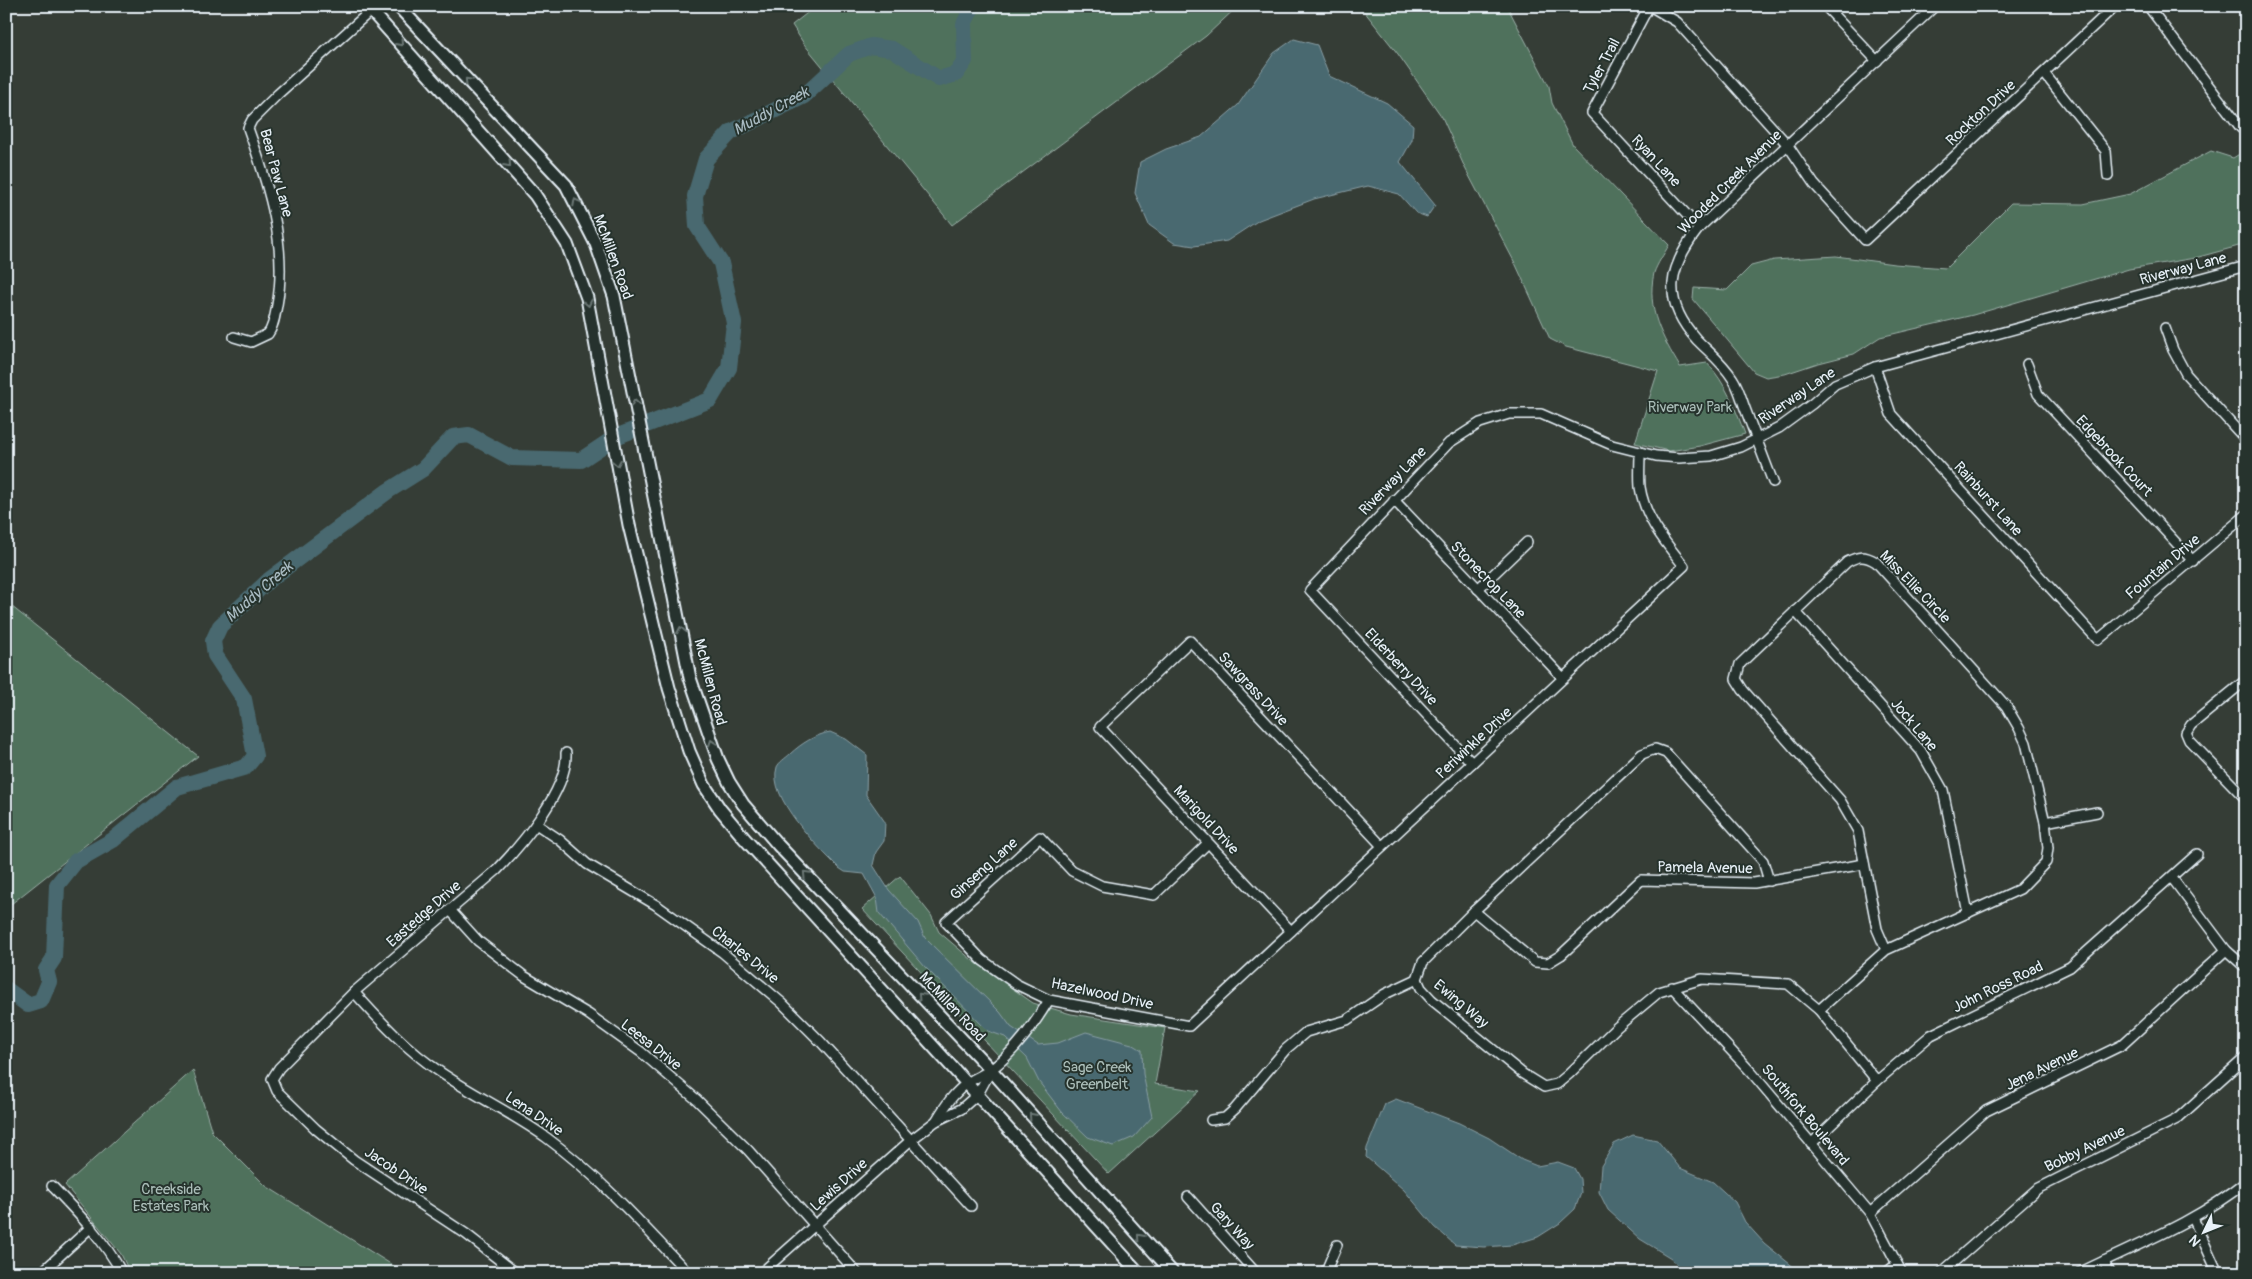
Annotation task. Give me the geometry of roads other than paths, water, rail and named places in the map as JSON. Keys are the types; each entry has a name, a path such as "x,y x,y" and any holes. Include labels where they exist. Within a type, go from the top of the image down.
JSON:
{"main road":[{"name":"McMillen Road","path":"398,6 566,185 596,244 614,296 690,678 718,759 743,804 778,845 991,1070 1173,1273"},
{"path":"371,8 535,195 567,244 587,298 629,525 652,627 680,724 704,785 720,809 744,838 1139,1273"}],"street":[{"name":"Tyler Trail","path":"1592,113 1650,6"},
{"path":"1650,6 1677,22 1788,144"},
{"path":"1825,6 1877,61"},
{"name":"Wooded Creek Avenue","path":"1773,482 1735,381 1720,361 1698,341 1680,318 1673,296 1675,266 1686,245 1699,228 1935,6"},
{"name":"Rockton Drive","path":"1788,144 1814,184 1865,240 2115,6"},
{"path":"2148,6 2241,128"},
{"name":"Bear Paw Lane","path":"234,338 251,342 268,334 274,319 280,287 275,216 248,128 252,120 278,94 371,8"},
{"path":"2044,73 2106,151 2108,176"},
{"name":"Ryan Lane","path":"1592,113 1699,228"},
{"name":"Riverway Lane","path":"1310,590 1449,443 1480,423 1509,414 1541,414 1612,445 1640,452 1680,458 1711,456 1741,447 1779,428 1835,384 1875,367 2246,266"},
{"path":"2165,328 2186,374 2246,440"},
{"name":"Edgebrook Court","path":"2027,364 2038,394 2192,561"},
{"name":"Rainburst Lane","path":"1875,367 1891,414 2098,640"},
{"name":"Periwinkle Drive","path":"1189,1026 1684,566 1659,534 1647,511 1640,487 1640,452"},
{"name":"Stonecrop Lane","path":"1394,500 1563,678"},
{"name":"Fountain Drive","path":"2098,640 2246,515"},
{"path":"1478,589 1527,542"},
{"name":"Miss Ellie Circle","path":"1818,1010 1886,950 2020,889 2046,862 2048,848 2045,822 2026,743 2006,706 1876,562 1867,557 1857,556 1847,562 1740,664 1736,679 1743,690 1840,800 1858,831 1877,929 1886,950"},
{"name":"Elderberry Drive","path":"1310,590 1472,763"},
{"name":"Jock Lane","path":"1796,611 1921,751 1943,790 1968,912"},
{"name":"Sawgrass Drive","path":"1100,727 1190,641 1382,846"},
{"path":"2246,680 2191,725 2186,733 2246,799"},
{"name":"Marigold Drive","path":"1100,727 1291,931"},
{"name":"Ewing Way","path":"1769,882 1763,861 1666,753 1655,749 1642,754 1474,911 1423,962 1417,979 1421,988 1432,1000 1523,1074 1544,1088 1557,1084 1659,992 1702,979 1788,984 1818,1010 1877,1081"},
{"name":"Eastedge Drive","path":"272,1079 278,1068 354,992 497,870 514,852 536,824 562,780 567,764 566,753"},
{"path":"2045,822 2096,812"},
{"name":"Charles Drive","path":"536,824 560,840 587,864 656,905 730,958 782,1002 971,1206"},
{"name":"Ginseng Lane","path":"946,922 1040,837 1072,871 1102,886 1154,895 1208,843"},
{"name":"John Ross Road","path":"1812,1144 1877,1081 1931,1035 2070,967 2197,854"},
{"name":"Pamela Avenue","path":"1474,911 1534,962 1548,964 1561,955 1641,880 1769,882 1864,864"},
{"path":"2172,878 2226,950 2246,968"},
{"name":"Leesa Drive","path":"450,910 478,941 524,976 588,1014 641,1052 697,1100 748,1150 857,1273"},
{"name":"Hazelwood Drive","path":"946,922 982,960 1016,984 1049,1000 1189,1026"},
{"name":"Jena Avenue","path":"1870,1213 1986,1111 2122,1045 2226,950"},
{"path":"1212,1120 1225,1118 1235,1109 1286,1049 1306,1032 1347,1020 1385,994 1417,979"},
{"name":"Southfork Boulevard","path":"1672,988 1752,1073 1870,1213 1902,1273"},
{"name":"Lena Drive","path":"354,992 392,1035 440,1072 547,1138 592,1174 633,1212 688,1273"},
{"name":"Lewis Drive","path":"936,1121 949,1099 968,1083 991,1070 1030,1032 1049,1000"},
{"name":"Bobby Avenue","path":"1941,1273 2037,1189 2177,1119 2246,1057"},
{"name":"Lewis Drive","path":"761,1273 911,1140 936,1121 961,1109 978,1094 991,1070"},
{"name":"Jacob Drive","path":"272,1079 277,1091 316,1129 354,1160 466,1234 516,1273"},
{"path":"2079,1273 2194,1218 2223,1201 2246,1182"},
{"path":"52,1186 90,1227 114,1257 122,1273"},
{"name":"Gary Way","path":"1188,1197 1256,1273"},
{"path":"2194,1218 2218,1271"},
{"path":"41,1273 90,1227"},
{"path":"1326,1273 1337,1245"},
{"path":"2104,1261 2109,1273"},
{"path":"1886,1273 1897,1264"}],"water":[{"path":"1294,39 1317,45 1329,76 1387,103 1413,125 1412,140 1400,162 1435,205 1427,217 1416,213 1399,194 1368,186 1314,199 1259,220 1227,241 1194,246 1174,243 1149,225 1135,193 1140,162 1166,149 1201,137 1238,105 1274,53"},
{"path":"830,732 846,739 867,755 866,795 885,822 884,841 876,852 873,865 889,890 918,922 925,938 1000,1012 1011,1027 1038,1045 1058,1043 1086,1032 1132,1044 1142,1050 1143,1074 1152,1117 1134,1137 1113,1146 1088,1137 1062,1112 1039,1082 1027,1058 1005,1037 988,1031 925,967 879,913 877,898 864,874 845,872 839,868 797,822 780,793 776,779 777,767 779,763 804,743 814,737"},
{"path":"1396,1099 1459,1123 1489,1138 1522,1160 1537,1166 1558,1162 1574,1168 1580,1179 1581,1193 1575,1209 1560,1223 1538,1237 1512,1245 1484,1247 1455,1245 1435,1227 1404,1190 1366,1157 1367,1148 1385,1104"},
{"path":"1633,1135 1657,1140 1680,1168 1713,1182 1735,1202 1745,1222 1764,1243 1801,1273 1684,1273 1671,1258 1640,1239 1608,1210 1599,1192 1601,1166 1614,1144"}],"waterway":[{"name":"Muddy Creek","path":"618,436 710,400 729,368 734,323 721,263 697,226 695,196 706,159 731,132 804,96 849,54 871,46 892,49 939,79 956,74 965,61 964,24 973,6"},
{"name":"Muddy Creek","path":"6,989 28,1005 41,1001 49,982 46,970 54,958 57,885 76,861 113,840 177,787 246,767 255,756 244,699 215,655 213,641 220,626 269,580 388,491 423,469 453,437 469,435 512,458 581,460 608,442"}],"park label":[{"name":"Riverway Park","path":"1690,407"},
{"name":"Sage Creek Greenbelt","path":"1097,1076"},
{"name":"Creekside Estates Park","path":"171,1198"}]}
